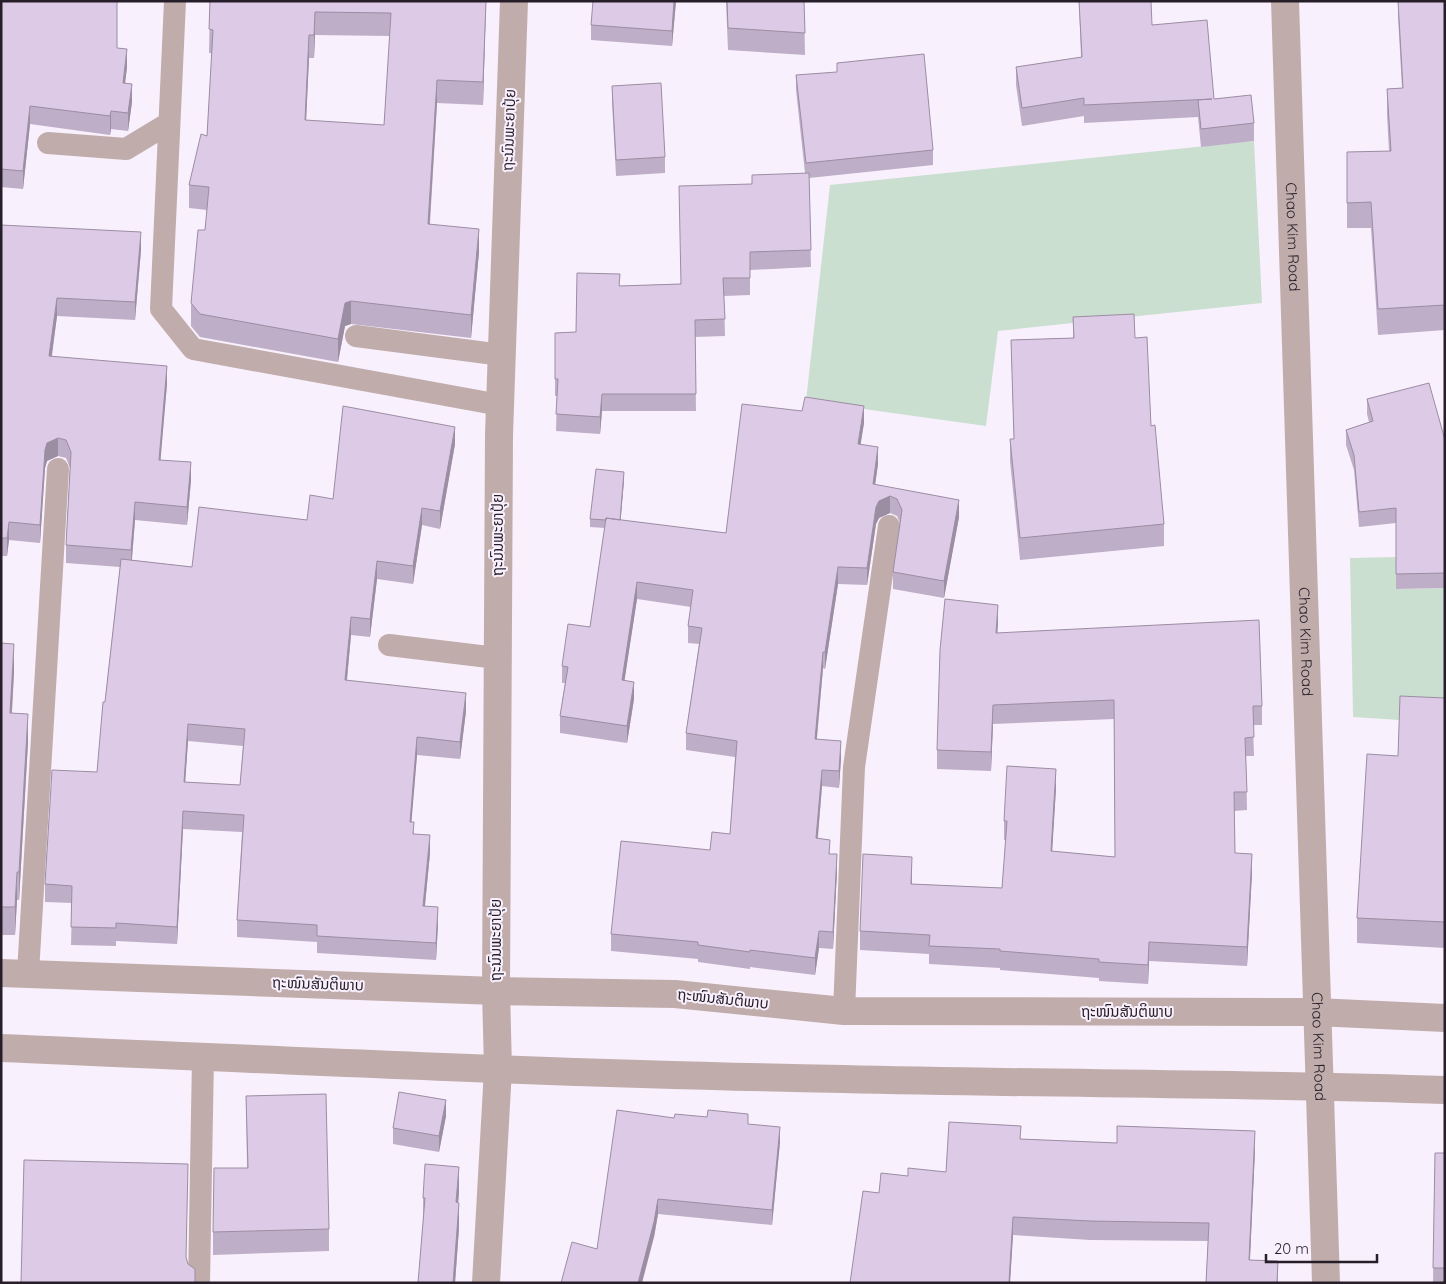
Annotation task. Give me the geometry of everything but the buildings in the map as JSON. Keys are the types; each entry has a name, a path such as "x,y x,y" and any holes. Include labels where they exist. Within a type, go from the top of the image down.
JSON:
{"street":[{"name":"ຖະນົນພະຍາປຸ້ຍ","path":"486,1283 498,1069 496,991 500,405 514,1"},
{"name":"Chao Kim Road","path":"1285,1 1326,1283"},
{"name":"ຖະໜົນສັນຕິພາບ","path":"1,973 496,991 675,994 844,1011 1316,1012 1445,1018"},
{"path":"1,1048 498,1069 842,1080 1319,1085 1445,1090"}],"lane":[{"path":"175,1 161,309 192,349 500,405"},
{"path":"48,143 126,148 169,123"},
{"path":"356,336 502,355"},
{"path":"28,973 58,469"},
{"path":"844,1011 854,767 889,526"},
{"path":"388,645 498,658"},
{"path":"199,1283 203,1057"}],"green space":[{"path":"1254,141 1262,303 998,331 986,426 806,401 830,185"},
{"path":"1396,557 1396,589 1445,588 1445,723 1353,717 1350,558"}]}
